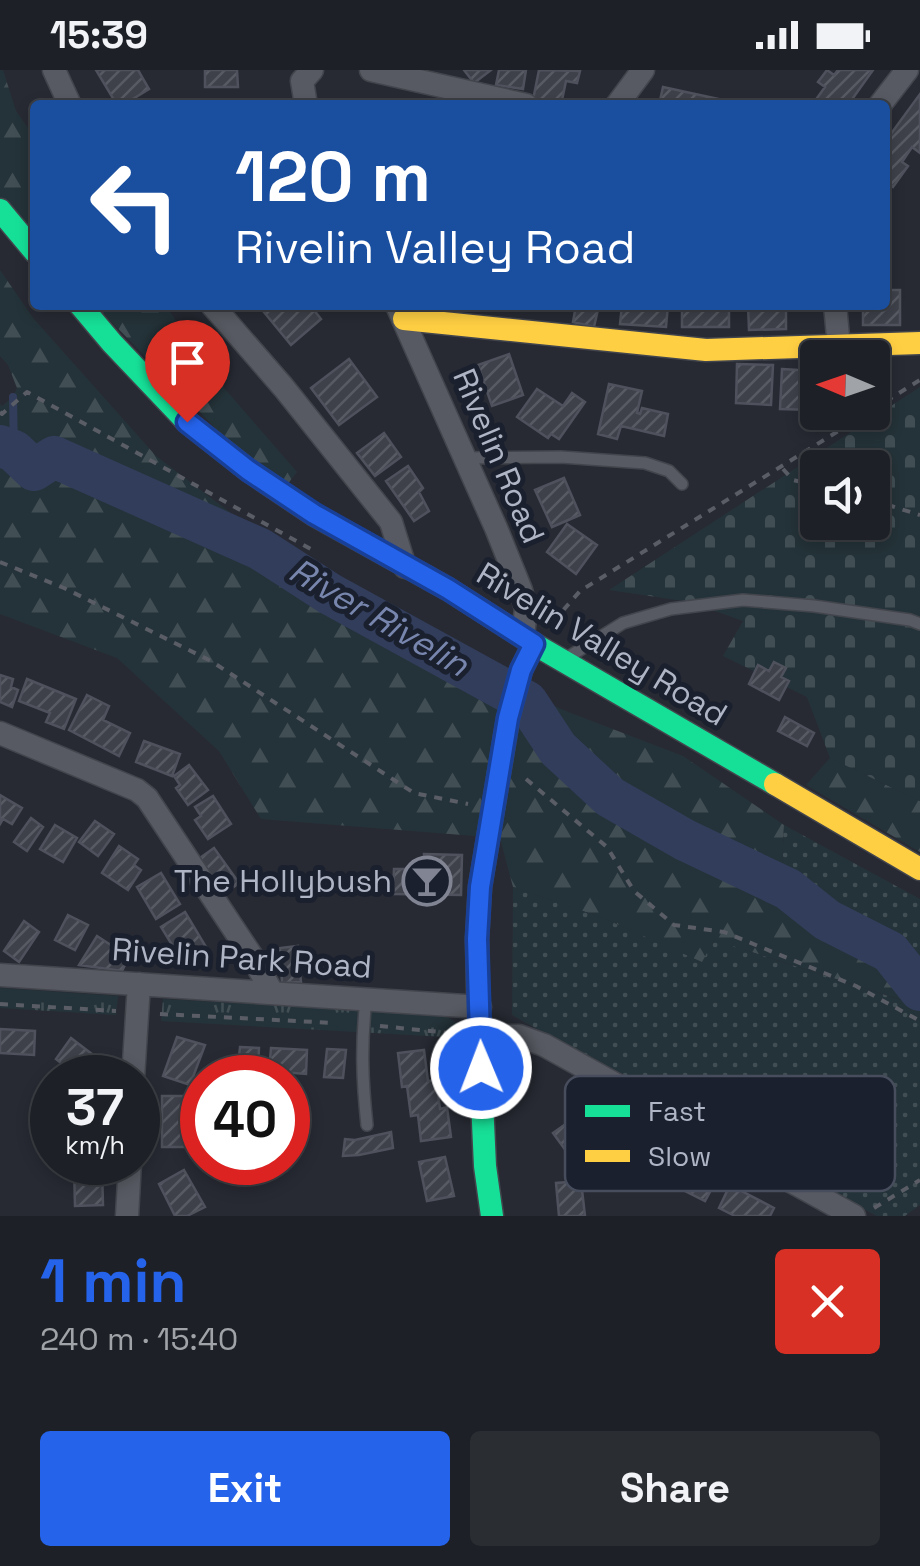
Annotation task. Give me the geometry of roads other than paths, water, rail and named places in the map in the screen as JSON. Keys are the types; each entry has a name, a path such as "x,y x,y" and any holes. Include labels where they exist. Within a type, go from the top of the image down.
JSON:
{"street":[{"path":"54,70 68,100"},
{"path":"371,70 403,73 507,100"},
{"path":"621,100 643,70"},
{"path":"884,100 907,70"},
{"path":"306,100 307,75"},
{"path":"0,210 30,246"},
{"name":"Rivelin Valley Road","path":"84,310 187,422 248,470 314,514 448,589 562,661 920,869"},
{"path":"216,310 391,522 405,567"},
{"path":"835,310 838,340"},
{"path":"400,312 642,346 706,350 800,348"},
{"name":"Rivelin Road","path":"400,312 521,590 528,640"},
{"path":"890,344 920,343"},
{"path":"492,1216 480,1036 480,887 508,718 528,640"},
{"path":"0,733 137,790 147,798 272,992"},
{"name":"Rivelin Park Road","path":"0,975 480,1007"},
{"path":"135,1055 139,984"},
{"path":"480,1036 519,1036 544,1044 602,1076"},
{"path":"128,1216 129,1185"},
{"path":"812,1191 858,1216"}],"lane":[{"path":"464,458 561,457 645,463 669,471 682,484"},
{"path":"562,661 623,623 670,609 743,600 814,606 920,624"},
{"path":"366,998 361,1074 368,1125"}],"waterway":[{"path":"13,397 14,451"},
{"name":"River Rivelin","path":"0,446 14,451 34,470 54,457 260,549 330,594 527,702 558,749 610,797 685,840 788,889 827,920 890,952 920,990"}],"place":[{"name":"The Hollybush","path":"427,881"}]}
